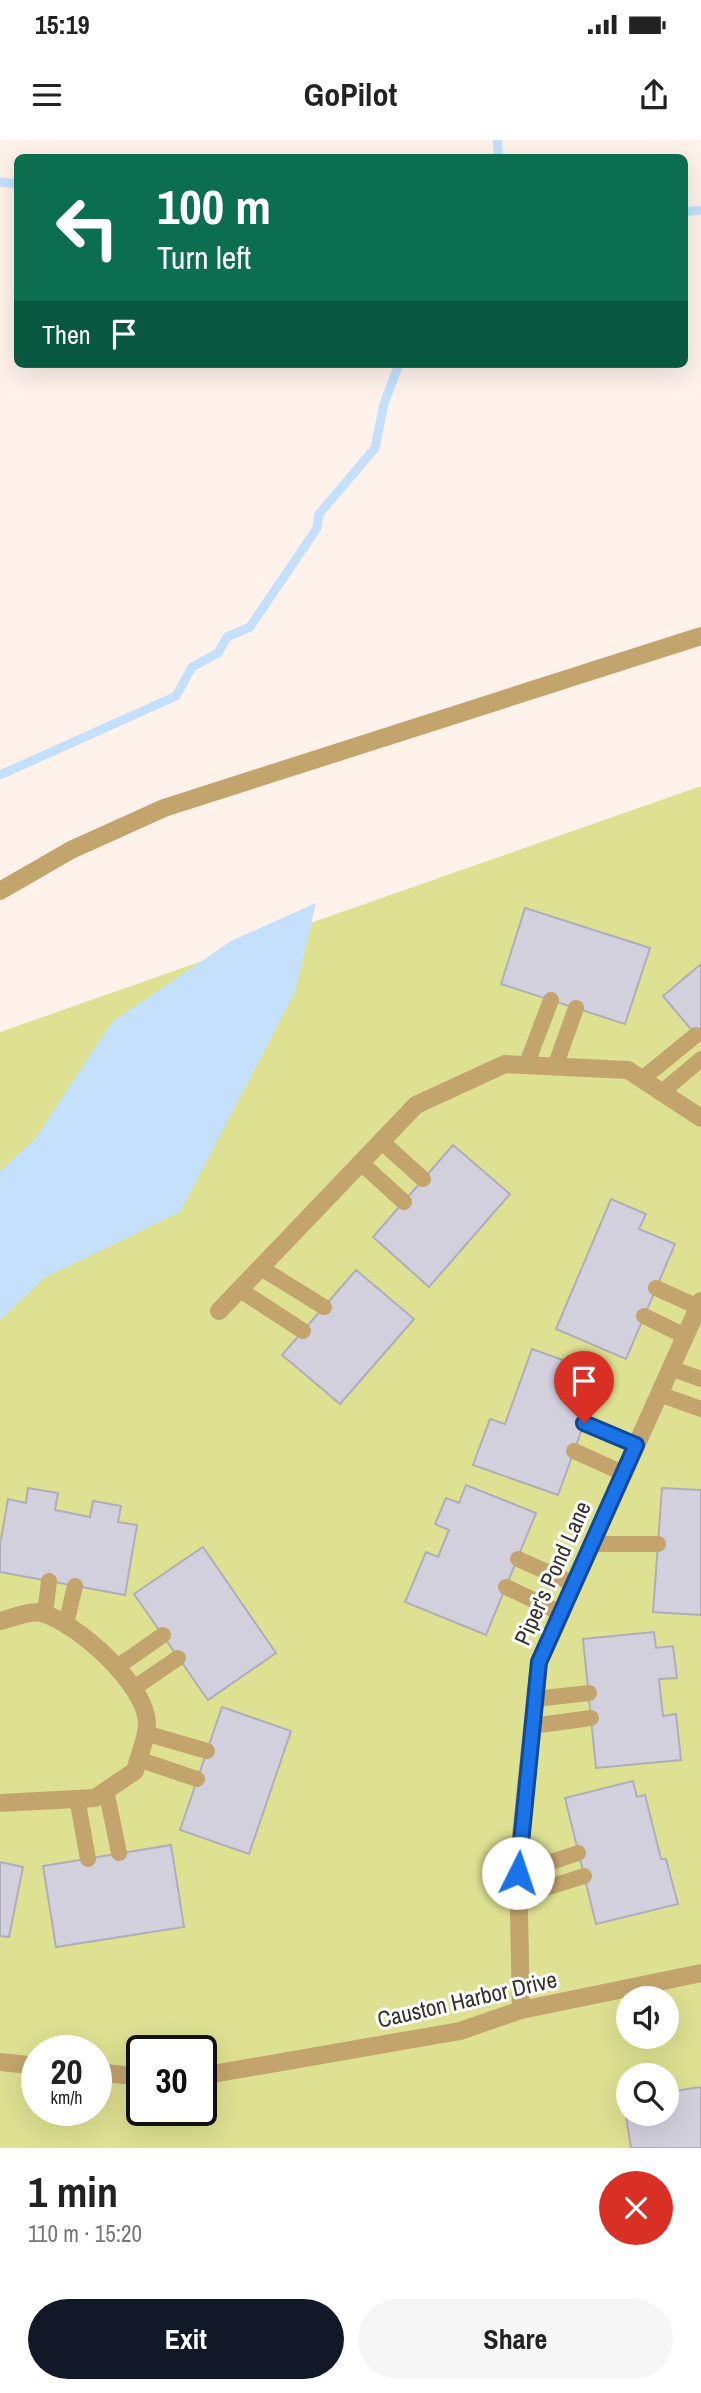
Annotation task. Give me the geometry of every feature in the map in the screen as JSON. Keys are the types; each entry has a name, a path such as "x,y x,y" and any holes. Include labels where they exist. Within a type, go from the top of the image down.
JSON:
{"street":[{"path":"0,891 71,850 164,808 701,636"},
{"path":"219,1311 416,1105 505,1065 628,1070 701,1118"},
{"name":"Piper's Pond Lane","path":"521,2010 518,1873 539,1662 700,1304"},
{"path":"0,1620 40,1612 66,1624 117,1667 134,1688 147,1723 135,1771 95,1798 0,1803"},
{"name":"Causton Harbor Drive","path":"217,2073 460,2031 521,2010 701,1973"},
{"path":"0,2062 21,2064"}],"lane":[{"path":"526,1066 551,1000"},
{"path":"555,1067 576,1008"},
{"path":"642,1079 696,1035"},
{"path":"662,1093 701,1059"},
{"path":"381,1141 423,1179"},
{"path":"360,1162 404,1202"},
{"path":"261,1268 324,1307"},
{"path":"656,1288 700,1304"},
{"path":"240,1290 303,1331"},
{"path":"644,1316 685,1336"},
{"path":"670,1368 701,1379"},
{"path":"659,1394 701,1409"},
{"path":"584,1423 636,1445"},
{"path":"574,1451 623,1473"},
{"path":"592,1544 658,1544"},
{"path":"517,1559 574,1584"},
{"path":"45,1614 49,1581"},
{"path":"66,1624 75,1586"},
{"path":"506,1587 561,1613"},
{"path":"117,1667 163,1635"},
{"path":"134,1688 178,1658"},
{"path":"535,1699 589,1693"},
{"path":"532,1726 591,1718"},
{"path":"145,1733 207,1751"},
{"path":"138,1759 197,1779"},
{"path":"106,1790 119,1853"},
{"path":"76,1798 88,1858"},
{"path":"518,1873 578,1853"},
{"path":"518,1897 584,1876"}],"green space":[{"path":"701,786 701,2148 0,2148 0,1032"}],"water":[{"path":"316,903 295,992 180,1212 44,1278 0,1320 0,1171 35,1139 112,1022 231,941"}],"building":[{"path":"525,908 650,948 625,1024 501,984"},
{"path":"701,964 701,1041 663,996"},
{"path":"453,1145 510,1194 429,1287 373,1237"},
{"path":"611,1199 646,1214 639,1229 675,1244 626,1359 556,1329"},
{"path":"356,1270 414,1319 340,1404 282,1355"},
{"path":"532,1349 602,1374 558,1495 473,1465 490,1419 505,1424"},
{"path":"466,1485 536,1513 486,1635 405,1602 426,1552 438,1557 449,1530 435,1524 446,1498 459,1503"},
{"path":"28,1488 58,1493 55,1510 90,1517 93,1501 121,1506 118,1522 137,1525 125,1595 0,1572 0,1545 8,1499 26,1503"},
{"path":"662,1488 701,1490 701,1615 653,1612"},
{"path":"203,1547 276,1653 208,1700 134,1594"},
{"path":"654,1632 656,1648 673,1646 677,1678 659,1679 663,1716 676,1714 681,1760 596,1768 583,1639"},
{"path":"222,1707 291,1731 249,1854 180,1830"},
{"path":"633,1781 637,1797 645,1795 661,1859 666,1859 678,1904 596,1924 565,1798"},
{"path":"171,1845 184,1927 56,1947 43,1866"},
{"path":"0,1862 23,1867 9,1937 0,1936"},
{"path":"701,2087 701,2148 631,2148 628,2126 679,2126 679,2090"}],"waterway":[{"path":"497,140 499,154"},
{"path":"0,182 14,184"},
{"path":"688,212 701,210"},
{"path":"0,775 176,696 192,667 218,653 227,637 250,627 317,528 319,514 375,448 384,404 398,368"}],"route":[{"path":"518,1873 539,1662 636,1445 584,1423"}]}
